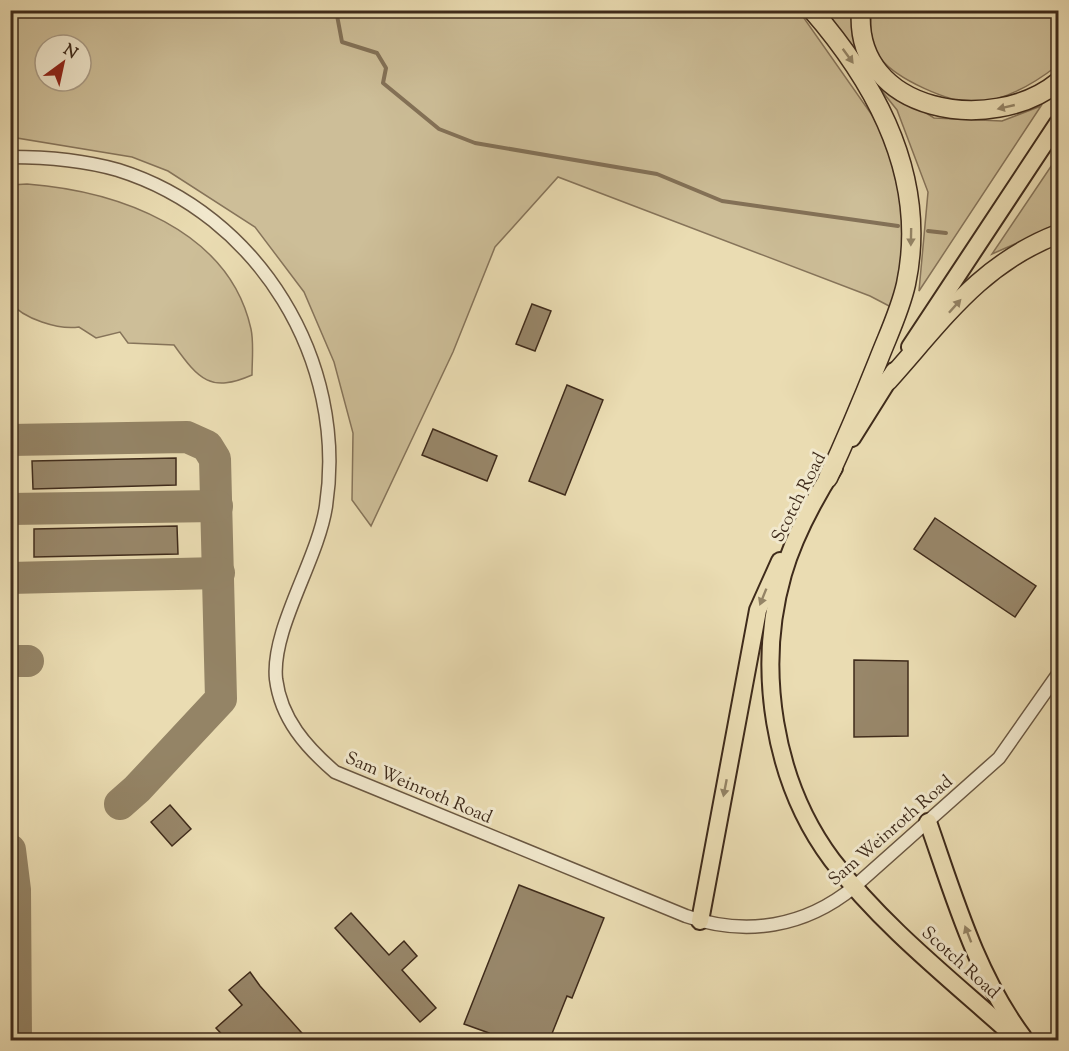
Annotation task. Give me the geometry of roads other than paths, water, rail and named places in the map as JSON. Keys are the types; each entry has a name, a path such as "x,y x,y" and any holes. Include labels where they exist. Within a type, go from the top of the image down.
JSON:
{"highway":[{"path":"812,10 862,76 893,132 907,182 911,223 909,268 898,313 857,417 828,478"},
{"path":"861,10 862,34 873,61 892,84 918,100 958,111 993,110 1034,98 1059,82"},
{"path":"888,381 993,268 1012,255 1059,234"}],"main road":[{"name":"Scotch Road","path":"1018,1041 894,928 854,887 831,859 804,812 793,787 777,732 771,669 774,620 783,573 801,527 828,478 888,381 1059,123"},
{"path":"700,921 758,610 770,580 801,527"},
{"path":"928,822 968,936 990,984 1025,1041"}],"street":[{"name":"Sam Weinroth Road","path":"10,157 65,159 99,165 141,179 181,199 219,226 255,261 272,281 302,331 313,360 327,415 330,477 326,508 316,549 279,640 276,678 290,722 314,754 334,772 700,921 727,927 780,924 821,910 854,887 928,822 999,758 1059,674"}],"waterway":[{"path":"70,10 71,13 101,10"},
{"path":"336,10 342,42 377,53 386,68 383,83 439,129 475,143 657,174 722,201 898,226"},
{"path":"928,231 946,233"}]}
